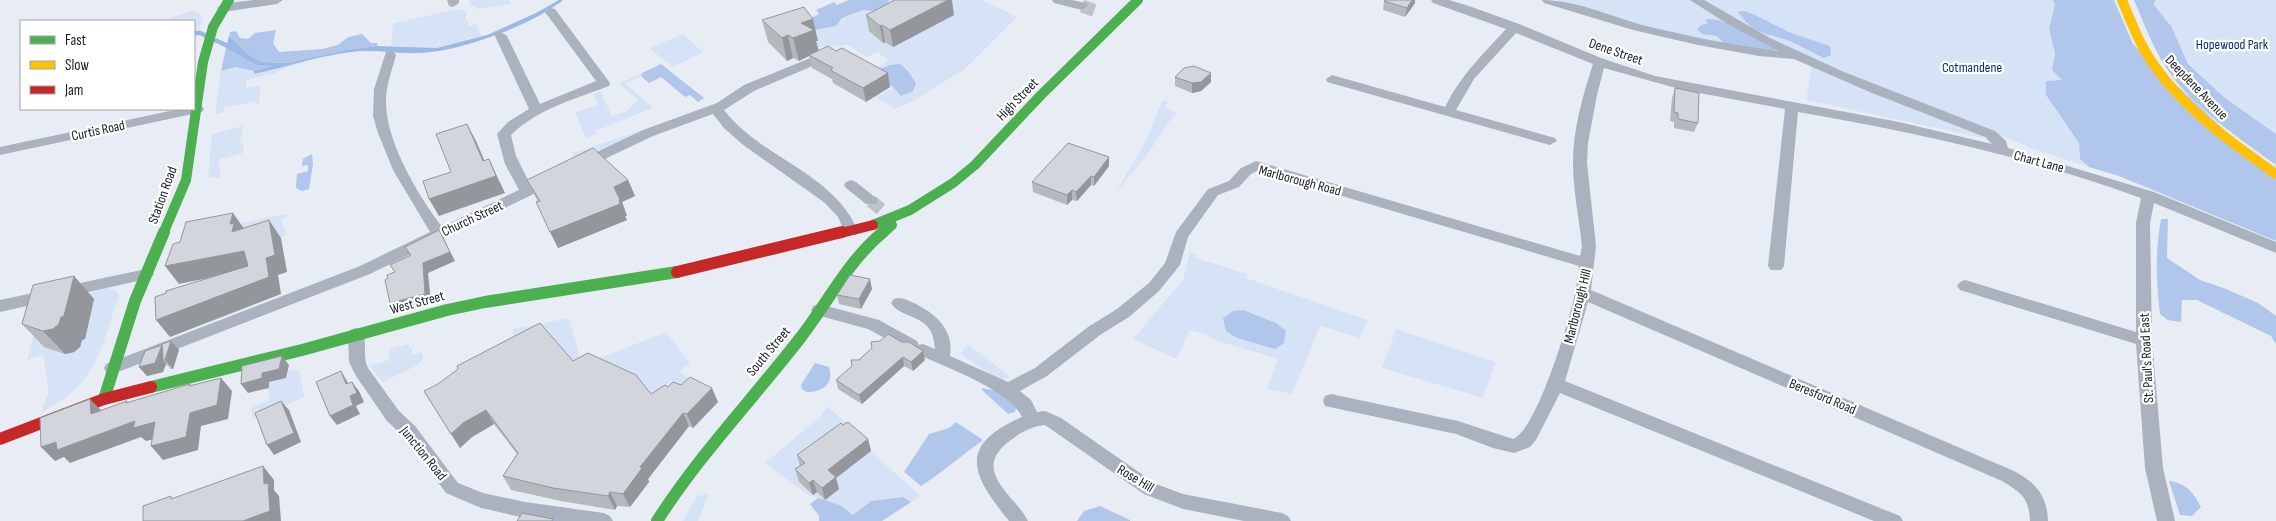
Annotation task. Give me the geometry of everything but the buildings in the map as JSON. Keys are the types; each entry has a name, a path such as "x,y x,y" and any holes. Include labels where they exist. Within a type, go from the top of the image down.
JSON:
{"main road":[{"name":"High Street","path":"910,210 953,183 974,165 1041,94 1138,0"},
{"name":"Deepdene Avenue","path":"2122,0 2145,51 2162,76 2221,134 2276,174"},
{"name":"Station Road","path":"104,399 112,368 146,274 184,186 192,149 200,82 206,52 213,27 226,4"},
{"name":"West Street","path":"0,439 104,399 302,350 447,310 485,302 658,276 852,241 886,214 910,210"},
{"name":"South Street","path":"657,521 694,464 801,337 864,246 901,219 910,210"},
{"path":"851,263 852,241"}],"street":[{"path":"226,4 277,0"},
{"path":"1058,0 1082,6"},
{"name":"Dene Street","path":"1437,0 1516,27 1630,73 1678,85 1792,106"},
{"path":"1548,0 1639,28 1677,37 1775,54 1800,56"},
{"path":"1696,0 1740,26 1800,56 1894,98 1990,134 2001,144 2001,150"},
{"path":"528,191 522,184 514,166 504,140 504,134 511,125 537,111 604,84 568,33 550,12"},
{"path":"1449,112 1461,87 1469,76 1516,27"},
{"path":"501,36 537,111"},
{"path":"390,55 379,102 381,115 398,164 424,216 439,234"},
{"name":"Church Street","path":"112,368 365,270 648,133 716,108 749,88 825,56"},
{"name":"Marlborough Hill","path":"1331,401 1458,428 1493,441 1514,446 1524,442 1530,435 1556,384 1583,293 1589,246 1580,163 1581,149 1590,95 1600,62"},
{"path":"1332,79 1550,141"},
{"path":"1776,266 1792,106"},
{"name":"Chart Lane","path":"1792,106 1899,126 2001,150 2070,169 2149,194 2276,248"},
{"path":"716,108 720,116 742,138 840,208 852,241"},
{"name":"Curtis Road","path":"0,151 192,110"},
{"name":"Marlborough Road","path":"1008,390 1041,372 1154,288 1172,265 1181,236 1213,192 1234,184 1246,172 1256,166 1587,263"},
{"path":"851,185 871,201"},
{"name":"St. Paul's Road East","path":"2149,194 2143,223 2144,340 2154,468 2166,521"},
{"path":"0,306 146,274"},
{"path":"1965,286 2144,340"},
{"name":"Beresford Road","path":"1583,293 2008,476 2035,495 2039,506 2039,521"},
{"path":"899,304 919,312 931,320 938,329 945,346 941,359"},
{"path":"820,310 873,324 941,359 1008,390 1025,405 1032,420 1021,424 1000,438 987,453 985,468 987,477 1019,521"},
{"name":"Junction Road","path":"356,334 357,362 362,372 393,416 409,432 452,488 469,496 525,510 604,521"},
{"path":"1556,384 1894,521"},
{"name":"Rose Hill","path":"1032,420 1044,418 1051,420 1150,489 1183,501 1282,521"}],"green space":[{"path":"470,0 509,0 511,4 475,9 475,6 470,6"},
{"path":"889,0 982,0 1017,17 965,69 915,100 895,109 876,97 892,88 867,74 888,61 878,52 867,57 848,45 817,47 813,43 818,41 810,31 836,26 842,18 863,10 876,11 887,6"},
{"name":"Cotmandene","path":"1555,0 2053,0 2055,4 2049,29 2055,54 2052,70 2063,81 2046,95 2079,143 2080,159 2089,167 2033,149 1990,131 1983,138 1806,100 1812,66 1777,50 1771,51 1652,30"},
{"name":"Hopewood Park","path":"2155,0 2276,0 2276,134 2225,98 2188,64 2171,26 2154,5"},
{"path":"459,9 466,11 466,19 460,22 468,20 468,26 476,24 482,36 437,48 391,46 393,23"},
{"path":"191,11 197,11 203,17 199,29 195,30 195,20 167,19"},
{"path":"683,34 703,52 673,67 649,48"},
{"path":"300,63 277,71 277,73 246,80 246,88 260,85 259,105 257,105 256,101 224,108 223,113 215,115 221,71 235,67 254,71 254,74"},
{"path":"642,73 641,76 625,83 653,108 596,131 597,134 586,138 575,112 598,105 593,94 600,91 612,116 627,111 638,100 619,84"},
{"path":"1164,100 1168,102 1164,107 1177,113 1168,123 1147,155 1115,194 1147,139"},
{"path":"243,126 240,144 244,144 243,153 219,159 220,178 208,177 212,134"},
{"path":"637,132 637,135 576,164 572,153"},
{"path":"287,214 288,217 281,220 287,235 281,238 194,241 231,225"},
{"path":"1190,252 1197,254 1195,258 1248,274 1246,278 1368,320 1360,338 1320,326 1292,394 1267,389 1278,359 1209,338 1210,335 1190,330 1176,359 1133,339 1183,280"},
{"path":"109,288 116,291 119,295 94,364 86,378 74,390 60,402 41,412 49,392 43,355 27,360 42,305"},
{"path":"569,318 582,365 666,332 690,363 680,371 698,388 670,399 660,388 650,393 513,345 513,329"},
{"path":"1396,329 1496,362 1483,398 1382,368"},
{"path":"409,344 409,347 412,347 412,355 422,352 423,360 414,367 383,382 370,366 389,360 389,349"},
{"path":"968,344 1010,377 1003,380 993,376 960,354"},
{"path":"299,370 304,397 253,420 251,408 270,400 269,382 286,378 287,371"},
{"path":"826,406 856,430 852,435 921,496 911,502 903,497 871,501 853,515 840,505 810,496 765,463 822,415"},
{"path":"709,494 698,521 683,521 697,496"}],"shaded area":[{"path":"559,0 563,0 533,19 495,36 454,48 435,51 419,53 351,52 254,74 254,71 273,66 256,65 226,48 229,36 249,55 262,62 287,63 346,50 377,46 437,48 487,35 536,13"},
{"path":"849,0 889,0 887,6 876,11 863,10 842,18 836,26 810,31 803,22 819,14 816,10 834,2 837,5"},
{"path":"2053,0 2114,0 2133,44 2276,179 2276,241 2119,176 2089,167 2080,159 2079,143 2046,95 2046,81 2062,80 2052,70 2055,54 2049,29 2055,4"},
{"path":"2134,0 2155,0 2154,5 2171,26 2188,64 2225,98 2276,134 2276,165 2217,122 2190,97 2167,69 2157,53"},
{"path":"1744,11 1791,33 1830,46 1831,55 1824,58 1792,42 1756,30 1738,12"},
{"path":"1706,19 1733,25 1777,50 1771,51 1726,45 1717,36 1702,34 1697,29 1701,25 1707,24"},
{"path":"276,30 273,43 279,52 322,49 338,45 348,37 362,34 371,43 378,43 377,46 346,50 287,63 262,62 249,55 229,36 230,32 236,31 240,38 248,39 255,33"},
{"path":"226,48 256,65 275,66 254,71 235,67 221,71"},
{"path":"661,64 704,98 698,102 690,95 685,97 661,77 649,83 641,76 642,73"},
{"path":"900,64 916,83 913,91 901,96 891,85 875,76 877,70 890,65"},
{"path":"312,154 313,164 309,189 302,191 296,188 297,174 308,171 308,165 302,166 303,159"},
{"path":"2161,219 2168,219 2167,258 2200,280 2258,303 2276,316 2276,344 2271,336 2197,300 2182,300 2181,322 2168,320 2160,314 2157,266"},
{"path":"1243,310 1276,323 1286,331 1284,343 1275,349 1237,338 1226,331 1223,318 1233,311"},
{"path":"815,363 829,367 830,378 822,389 806,392 802,389 801,385"},
{"path":"982,388 1003,392 1017,406 1015,412 1008,414"},
{"path":"956,422 983,440 921,486 904,472 929,434 949,428"},
{"path":"2169,481 2189,489 2195,497 2201,507 2192,516 2180,515"},
{"path":"903,497 911,502 882,521 819,521 819,516 810,504 818,498 840,505 853,515 871,501"},
{"path":"1100,506 1130,521 1077,521 1084,511"}],"waterway":[{"path":"195,33 200,33 232,48"}],"tunnel":[{"path":"1082,6 1099,12"},
{"path":"871,201 883,211"}],"traffic: fast":[{"path":"104,399 135,301 186,180 203,62 213,27 229,0"},
{"path":"873,225 910,210 953,183 975,165 1041,95 1138,0"},
{"path":"657,521 708,449 802,336 853,263 892,225"},
{"path":"151,387 302,350 447,310 485,302 677,272"}],"traffic: slow":[{"path":"2122,0 2145,50 2154,65 2180,97 2210,125 2276,174"}],"traffic: jam":[{"path":"677,272 873,225"},
{"path":"0,439 104,399 151,387"}]}
